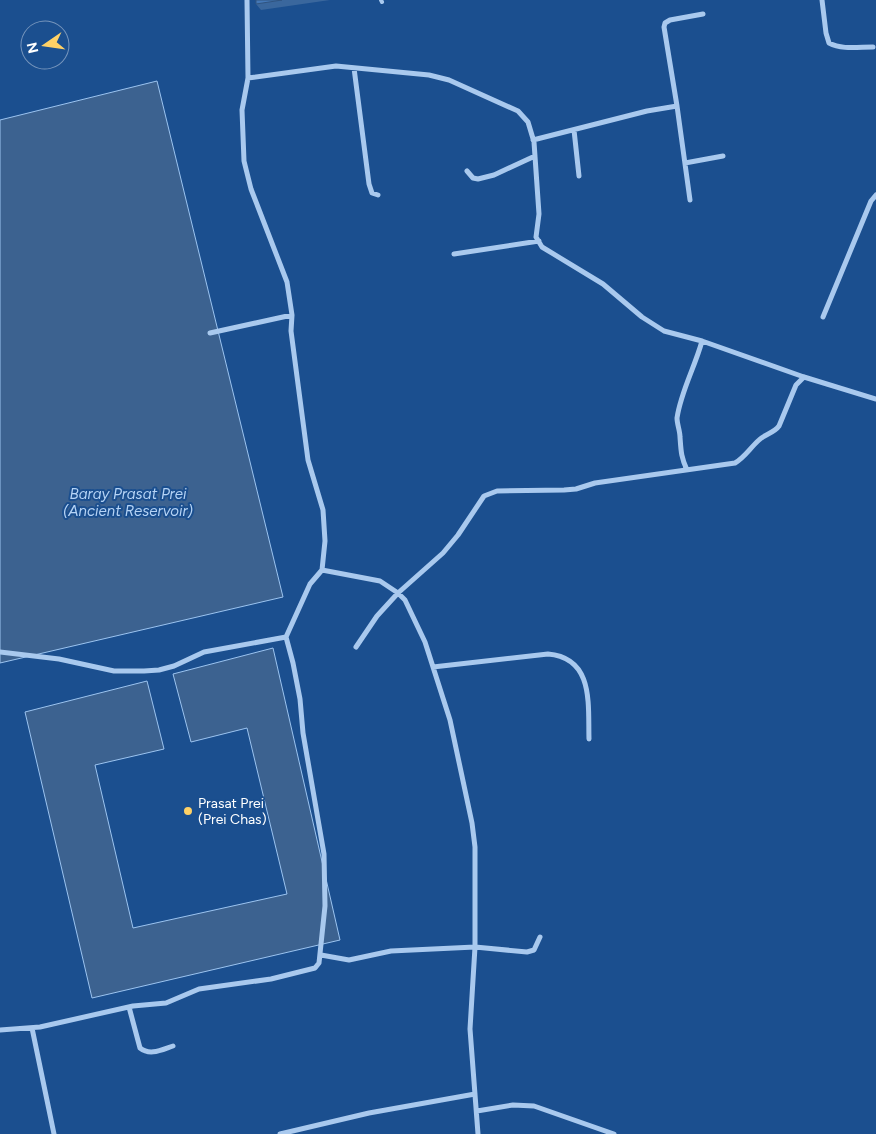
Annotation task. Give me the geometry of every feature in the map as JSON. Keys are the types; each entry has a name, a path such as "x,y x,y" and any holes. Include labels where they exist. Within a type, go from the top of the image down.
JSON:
{"street":[{"path":"0,1030 32,1028 76,1020 128,1007 166,1003 208,987 272,979 315,968 319,963 321,955 325,906 324,854 303,733 298,690 286,637 310,584 322,570 325,541 323,510 308,460 291,331 292,315 287,282 251,189 244,161 242,110 248,78 247,0"},
{"path":"822,0 829,43 844,48 873,47"},
{"path":"690,200 665,23 670,20 703,14"},
{"path":"248,78 336,66 429,76 449,80 518,111 528,122 533,140 539,214 536,237 542,247 603,284 642,317 664,331 702,341 804,377 876,399"},
{"path":"354,68 370,184 372,193 378,195"},
{"path":"533,140 647,110 677,106"},
{"path":"574,130 579,176"},
{"path":"467,171 473,178 484,178 535,156"},
{"path":"684,163 722,156"},
{"path":"823,317 871,201 876,195"},
{"path":"454,254 539,241"},
{"path":"210,333 292,315"},
{"path":"687,470 680,454 680,436 677,420 702,341"},
{"path":"356,647 377,616 398,593 443,553 458,535 481,499 489,493 497,491 564,490 595,483 727,465 743,458 758,440 776,430 796,385 804,377"},
{"path":"322,570 380,582 398,593 405,600 425,642 450,720 472,823 475,847 475,947 470,1029 478,1134"},
{"path":"0,652 59,660 114,671 144,671 174,666 204,652 286,637"},
{"path":"433,666 548,654 560,655 570,659 585,680 588,698 588,739"},
{"path":"321,955 349,960 391,951 475,947 530,952 537,946 540,937"},
{"path":"128,1007 142,1050 155,1052 173,1046"},
{"path":"32,1028 54,1134"},
{"path":"280,1134 369,1112 475,1094"},
{"path":"477,1111 513,1105 534,1106 614,1134"}],"water":[{"name":"Baray Prasat Prei (Ancient Reservoir)","path":"157,81 283,597 0,663 0,120"},
{"path":"273,648 340,940 92,998 25,712 147,681 164,749 95,765 133,928 287,894 247,728 191,742 173,674"}],"building":[{"path":"256,0 282,0 256,4"}],"place":[{"name":"Prasat Prei (Prei Chas)","path":"188,811"}]}
